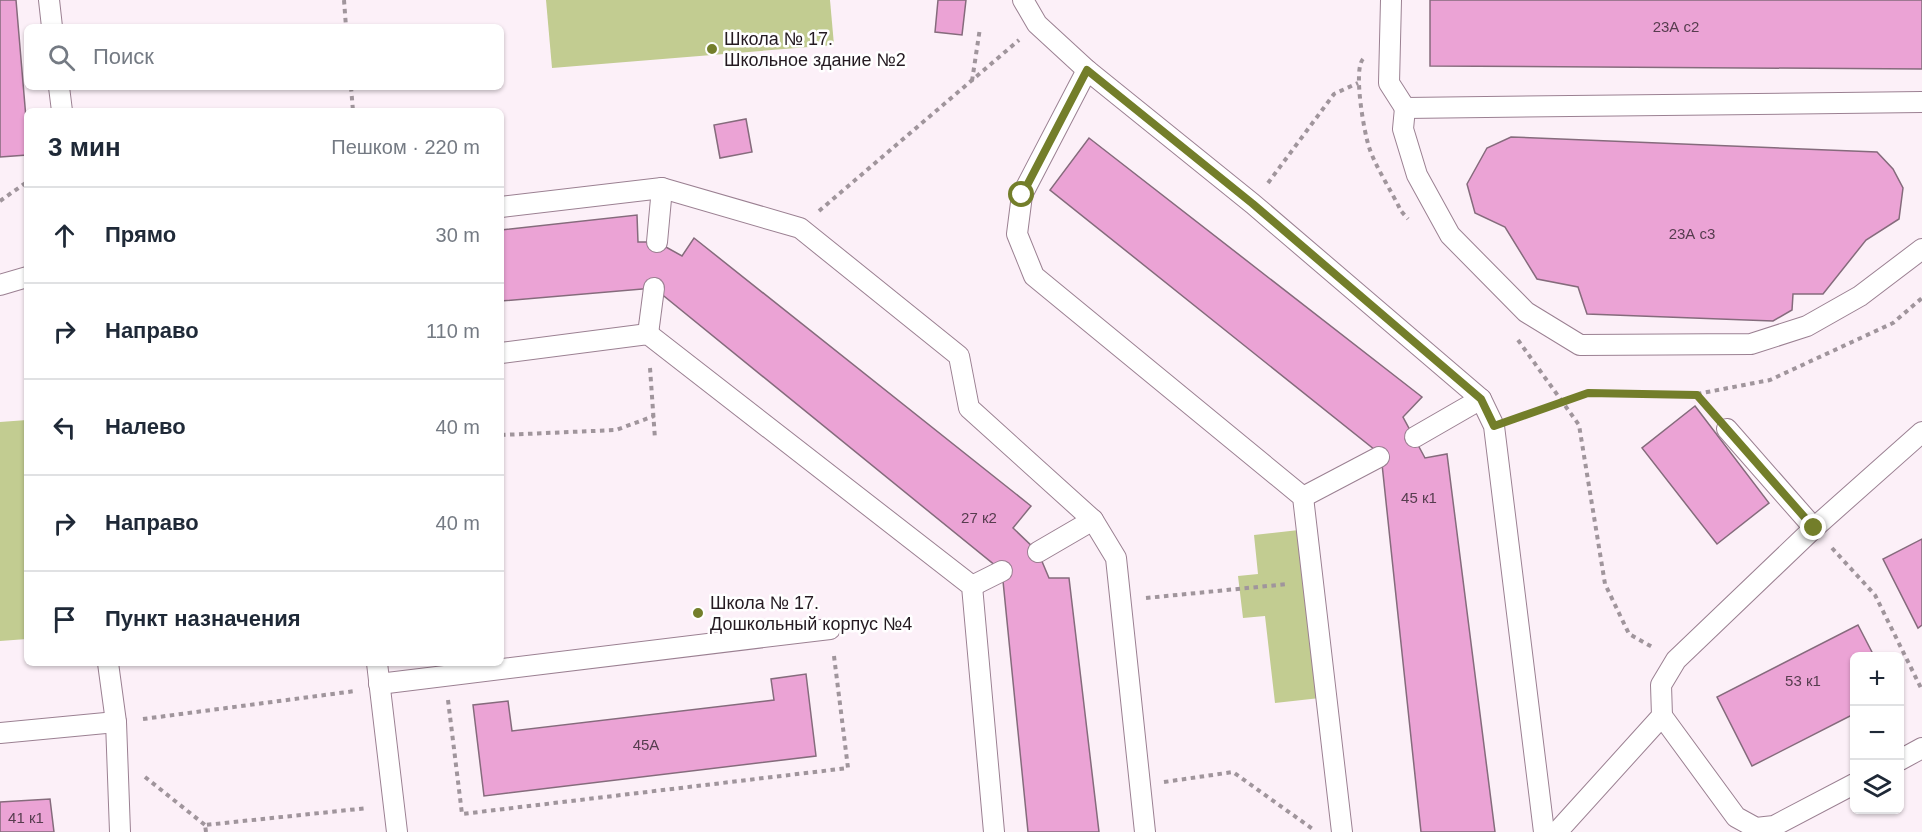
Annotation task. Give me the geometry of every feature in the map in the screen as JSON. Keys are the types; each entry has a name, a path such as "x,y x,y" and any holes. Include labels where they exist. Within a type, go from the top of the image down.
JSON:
{"lane":[{"path":"49,0 52,24"},
{"path":"1023,0 1037,24 1087,70 1253,204 1481,399 1494,426 1544,832"},
{"path":"1390,0 1389,83 1405,108 1403,129 1417,175 1450,235 1526,312 1580,345 1751,344 1807,326 1860,296 1922,249"},
{"path":"1087,70 1022,195 1017,234 1034,276 1303,497 1342,832"},
{"path":"59,90 62,108"},
{"path":"1405,108 1922,102"},
{"path":"657,242 662,188"},
{"path":"504,207 662,188 800,228 959,356 969,408 1093,520 1116,558 1145,832"},
{"path":"0,285 24,278"},
{"path":"648,334 654,288"},
{"path":"504,353 648,334 972,586 994,832"},
{"path":"1415,437 1481,399"},
{"path":"1727,429 1814,528"},
{"path":"1850,786 1774,826 1756,828 1736,817 1662,716 1661,685 1676,660 1814,528 1922,432"},
{"path":"1303,497 1379,457"},
{"path":"1038,552 1093,520"},
{"path":"972,586 1002,571"},
{"path":"380,686 830,629"},
{"path":"108,666 116,722 120,832"},
{"path":"377,666 397,832"},
{"path":"1557,832 1662,716"},
{"path":"0,733 116,722"},
{"path":"1904,757 1922,748"}],"path":[{"path":"344,0 346,24"},
{"path":"800,228 1037,24"},
{"path":"972,81 980,28"},
{"path":"1390,30 1360,62 1358,83 1369,148 1401,211 1409,219"},
{"path":"1253,204 1334,94 1358,83"},
{"path":"351,90 353,108"},
{"path":"0,201 24,185"},
{"path":"1494,426 1588,393 1697,395 1770,380 1893,323 1922,298"},
{"path":"1510,332 1579,425 1605,584 1629,634 1676,660"},
{"path":"648,334 656,439"},
{"path":"1697,395 1727,429"},
{"path":"504,435 616,430 654,416"},
{"path":"1814,528 1875,595 1922,690"},
{"path":"1121,600 1312,581"},
{"path":"445,676 462,814 848,768 830,629"},
{"path":"116,722 380,686"},
{"path":"117,755 206,825 393,806"},
{"path":"1140,785 1233,772 1317,832"},
{"path":"206,825 206,832"}],"green space":[{"path":"546,0 830,0 834,45 552,68"},
{"path":"24,420 24,639 0,641 0,422"},
{"path":"1299,530 1320,698 1275,703 1265,616 1243,618 1238,576 1258,574 1254,535"}],"building":[{"path":"0,0 16,0 25,108 24,155 0,157"},
{"path":"938,0 966,0 962,35 935,32"},
{"path":"1430,0 1922,0 1922,69 1430,66"},
{"path":"746,119 752,152 720,158 714,125"},
{"path":"1511,137 1877,152 1893,169 1903,188 1899,219 1866,240 1823,294 1793,294 1792,310 1773,321 1587,314 1578,287 1537,279 1505,227 1475,213 1467,184 1487,148"},
{"path":"1089,138 1422,397 1403,417 1425,458 1447,454 1495,832 1421,832 1382,464 1375,450 1050,190"},
{"path":"637,215 638,242 657,242 682,256 694,238 1031,506 1013,528 1038,552 1049,578 1069,578 1099,832 1028,832 1002,571 654,288 504,301 504,230"},
{"path":"1695,406 1769,503 1717,544 1642,448"},
{"path":"1922,539 1922,625 1918,628 1883,559"},
{"path":"1858,625 1872,652 1850,652 1850,716 1752,766 1717,697"},
{"path":"806,674 816,756 484,796 473,705 508,701 512,731 774,700 771,679"},
{"path":"50,799 54,832 0,832 0,802"}],"place":[{"name":"Школа № 17. Школьное здание №2","path":"712,49"},
{"name":"Школа № 17. Дошкольный корпус №4","path":"698,613"}],"route":[{"path":"1022,195 1087,70 1253,204 1481,399 1494,426 1588,393 1697,395 1814,528"}]}
